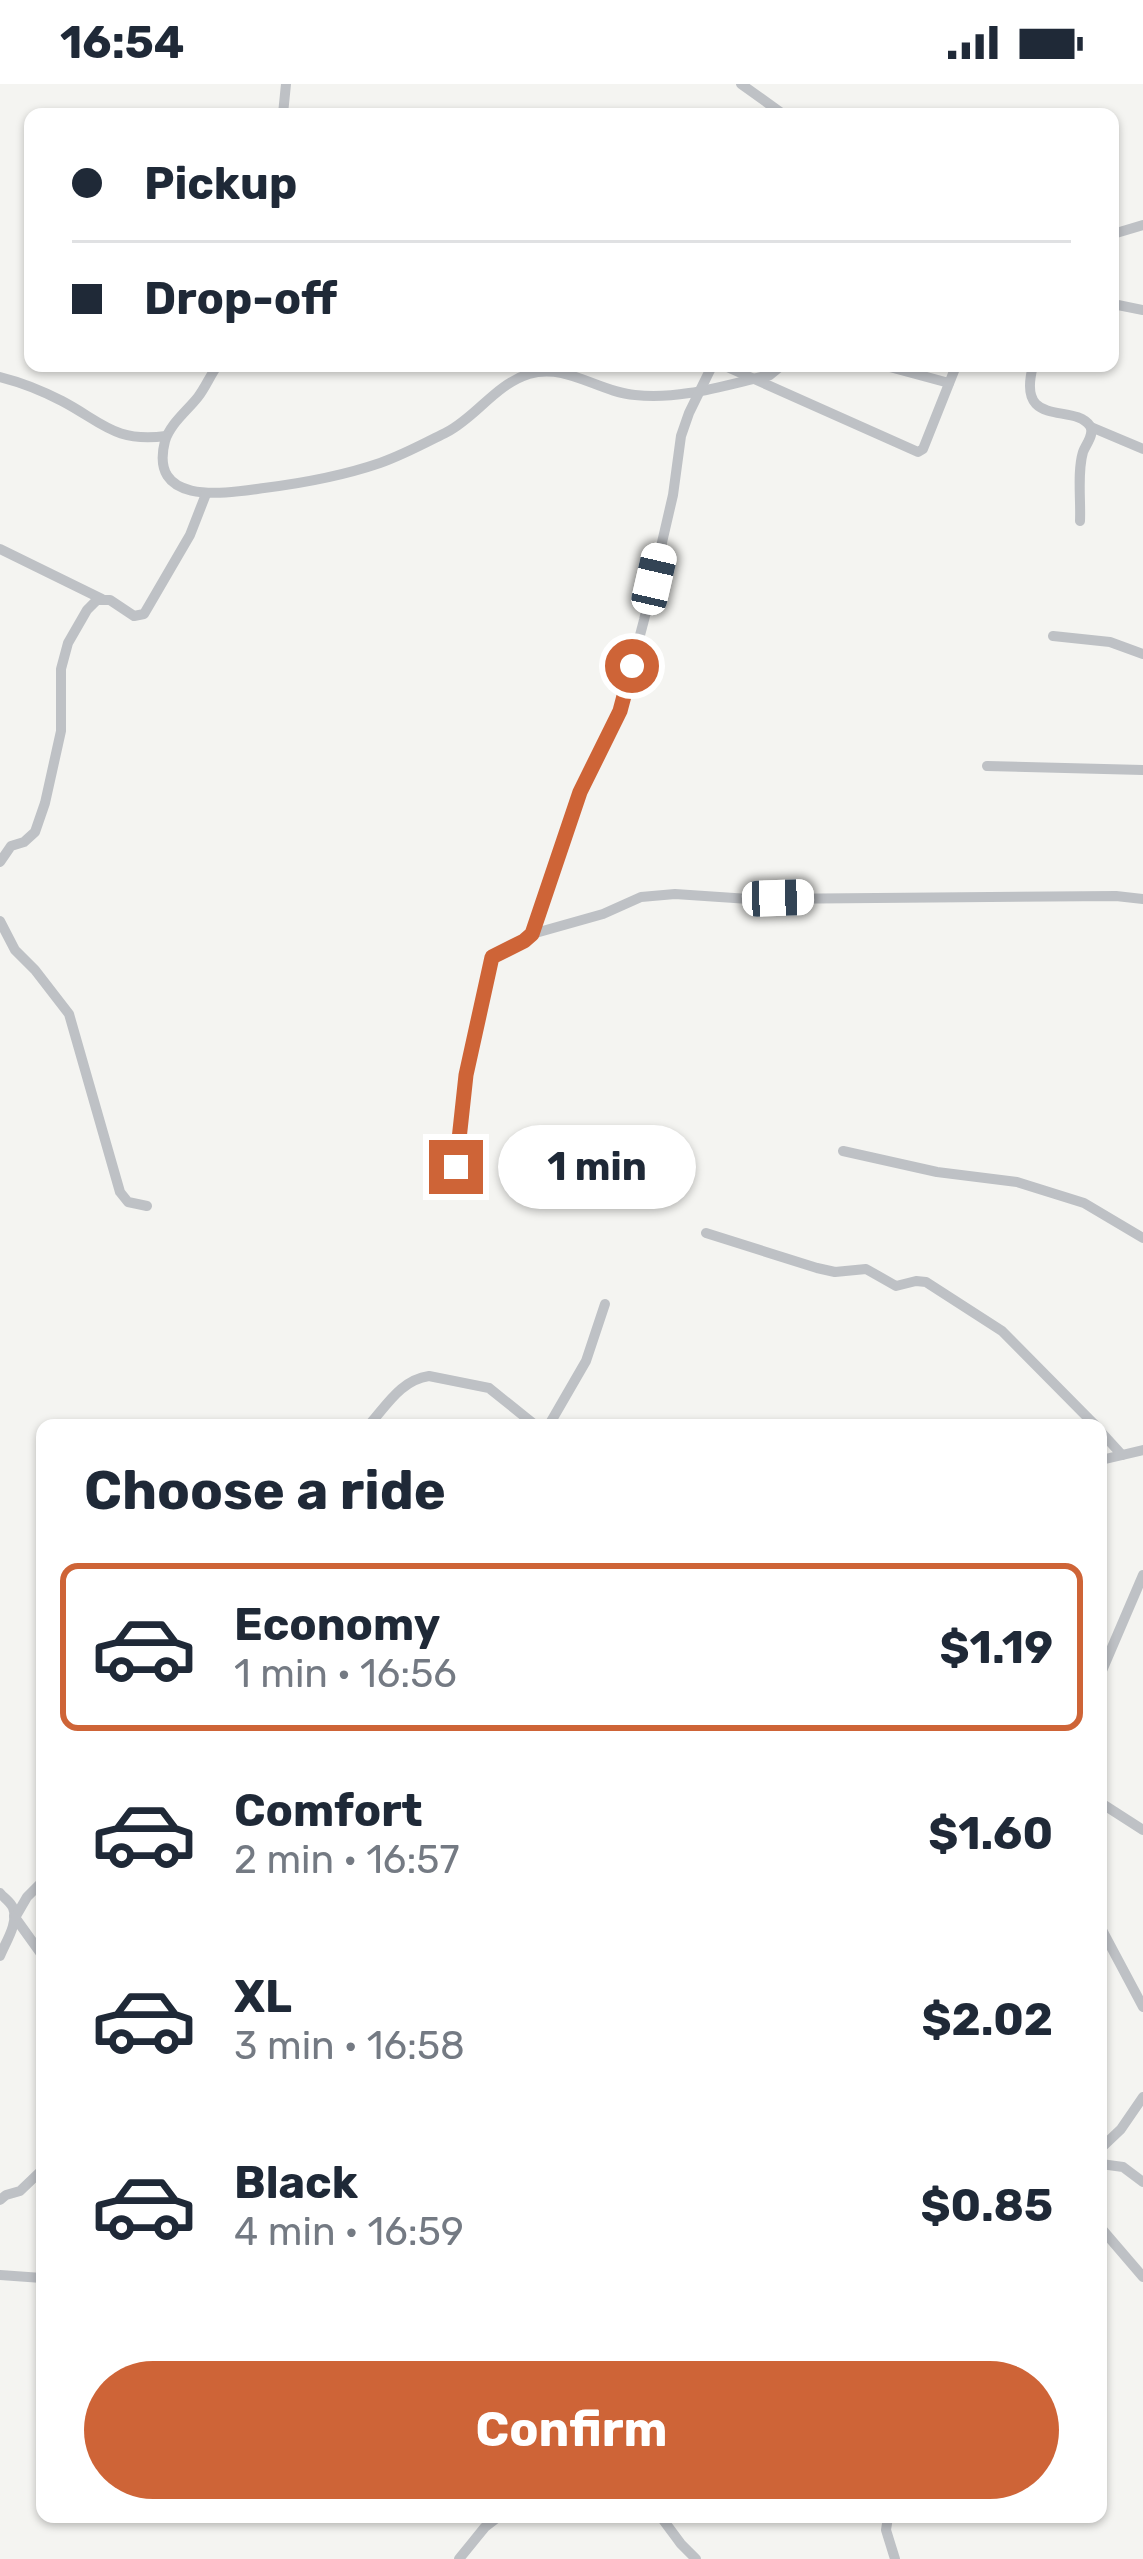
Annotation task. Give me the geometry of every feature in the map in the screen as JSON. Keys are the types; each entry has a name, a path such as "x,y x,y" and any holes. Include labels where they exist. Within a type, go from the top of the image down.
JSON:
{"street":[{"path":"741,84 775,108"},
{"path":"213,372 166,436 164,461 175,484 206,494 312,482 385,461 453,429 513,382 545,372"},
{"path":"557,372 630,395 666,396 774,372"},
{"path":"532,934 580,792 620,711 668,516 681,436 709,372"},
{"path":"737,372 914,452 923,448 954,372"},
{"path":"908,372 949,383"},
{"path":"1032,372 1029,389 1043,409 1085,421 1143,449"},
{"path":"0,377 62,400 99,425 145,439 166,436"},
{"path":"1080,521 1081,458 1091,427"},
{"path":"145,439 164,461"},
{"path":"0,548 134,616 144,614 190,535 206,494"},
{"path":"0,862 11,846 35,832 62,731 62,669 68,643 92,603 102,599"},
{"path":"1054,636 1110,642 1143,654"},
{"path":"987,766 1143,770"},
{"path":"456,1167 466,1075 492,957 532,934 603,914 641,897 675,894 748,899 1143,899"},
{"path":"0,921 15,950 69,1014 120,1192 128,1202 147,1206"},
{"path":"843,1151 1056,1193 1084,1203 1143,1238"},
{"path":"706,1234 835,1272 866,1269 896,1286 926,1282 1002,1331 1089,1419"},
{"path":"552,1419 586,1361 605,1304"},
{"path":"374,1419 404,1385 429,1376 489,1388 528,1419"},
{"path":"1107,1439 1122,1455"},
{"path":"1107,1459 1143,1450"},
{"path":"1107,1659 1143,1575"},
{"path":"1107,1806 1143,1830"},
{"path":"0,1956 15,1916 36,1888"},
{"path":"0,1893 36,1946"},
{"path":"1107,1939 1143,2007"},
{"path":"1107,2142 1143,2097"},
{"path":"1107,2165 1123,2167 1143,2182"},
{"path":"0,2200 20,2191 36,2176"},
{"path":"1107,2235 1143,2277"},
{"path":"0,2275 36,2278"},
{"path":"459,2559 491,2523"},
{"path":"665,2523 697,2559"},
{"path":"887,2523 895,2559"}],"route":[{"path":"456,1167 466,1075 492,957 532,934 580,792 620,711 632,666"}]}
